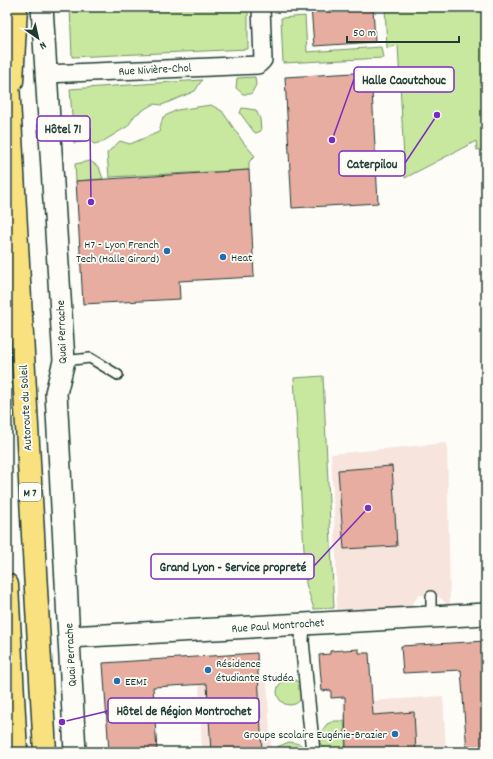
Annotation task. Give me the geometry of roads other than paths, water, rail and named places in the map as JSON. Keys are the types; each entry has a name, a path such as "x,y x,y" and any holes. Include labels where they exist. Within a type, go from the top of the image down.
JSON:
{"highway":[{"path":"10,112 16,7"},
{"name":"Autoroute du Soleil","path":"7,64 45,752"},
{"path":"7,585 16,752"}],"street":[{"name":"Quai Perrache","path":"42,7 64,361 56,393 76,752"},
{"name":"Rue Nivière-Chol","path":"46,74 258,65 263,60 261,7"},
{"name":"Rue Paul Montrochet","path":"69,637 486,614"},
{"path":"303,623 302,641 313,752"}],"lane":[{"path":"64,361 90,358 118,376"},
{"path":"431,596 431,616"}],"place":[{"name":"Caterpilou","path":"437,115"},
{"name":"Halle Caoutchouc","path":"332,140"},
{"name":"Hôtel 71","path":"91,202"},
{"name":"H7 - Lyon French Tech (Halle Girard)","path":"167,251"},
{"name":"Heat","path":"223,257"},
{"name":"Grand Lyon - Service propreté","path":"368,508"},
{"name":"Résidence étudiante Studéa","path":"208,670"},
{"name":"EEMI","path":"117,681"},
{"name":"Hôtel de Région Montrochet","path":"62,722"},
{"name":"Groupe scolaire Eugénie-Brazier","path":"395,734"}]}
